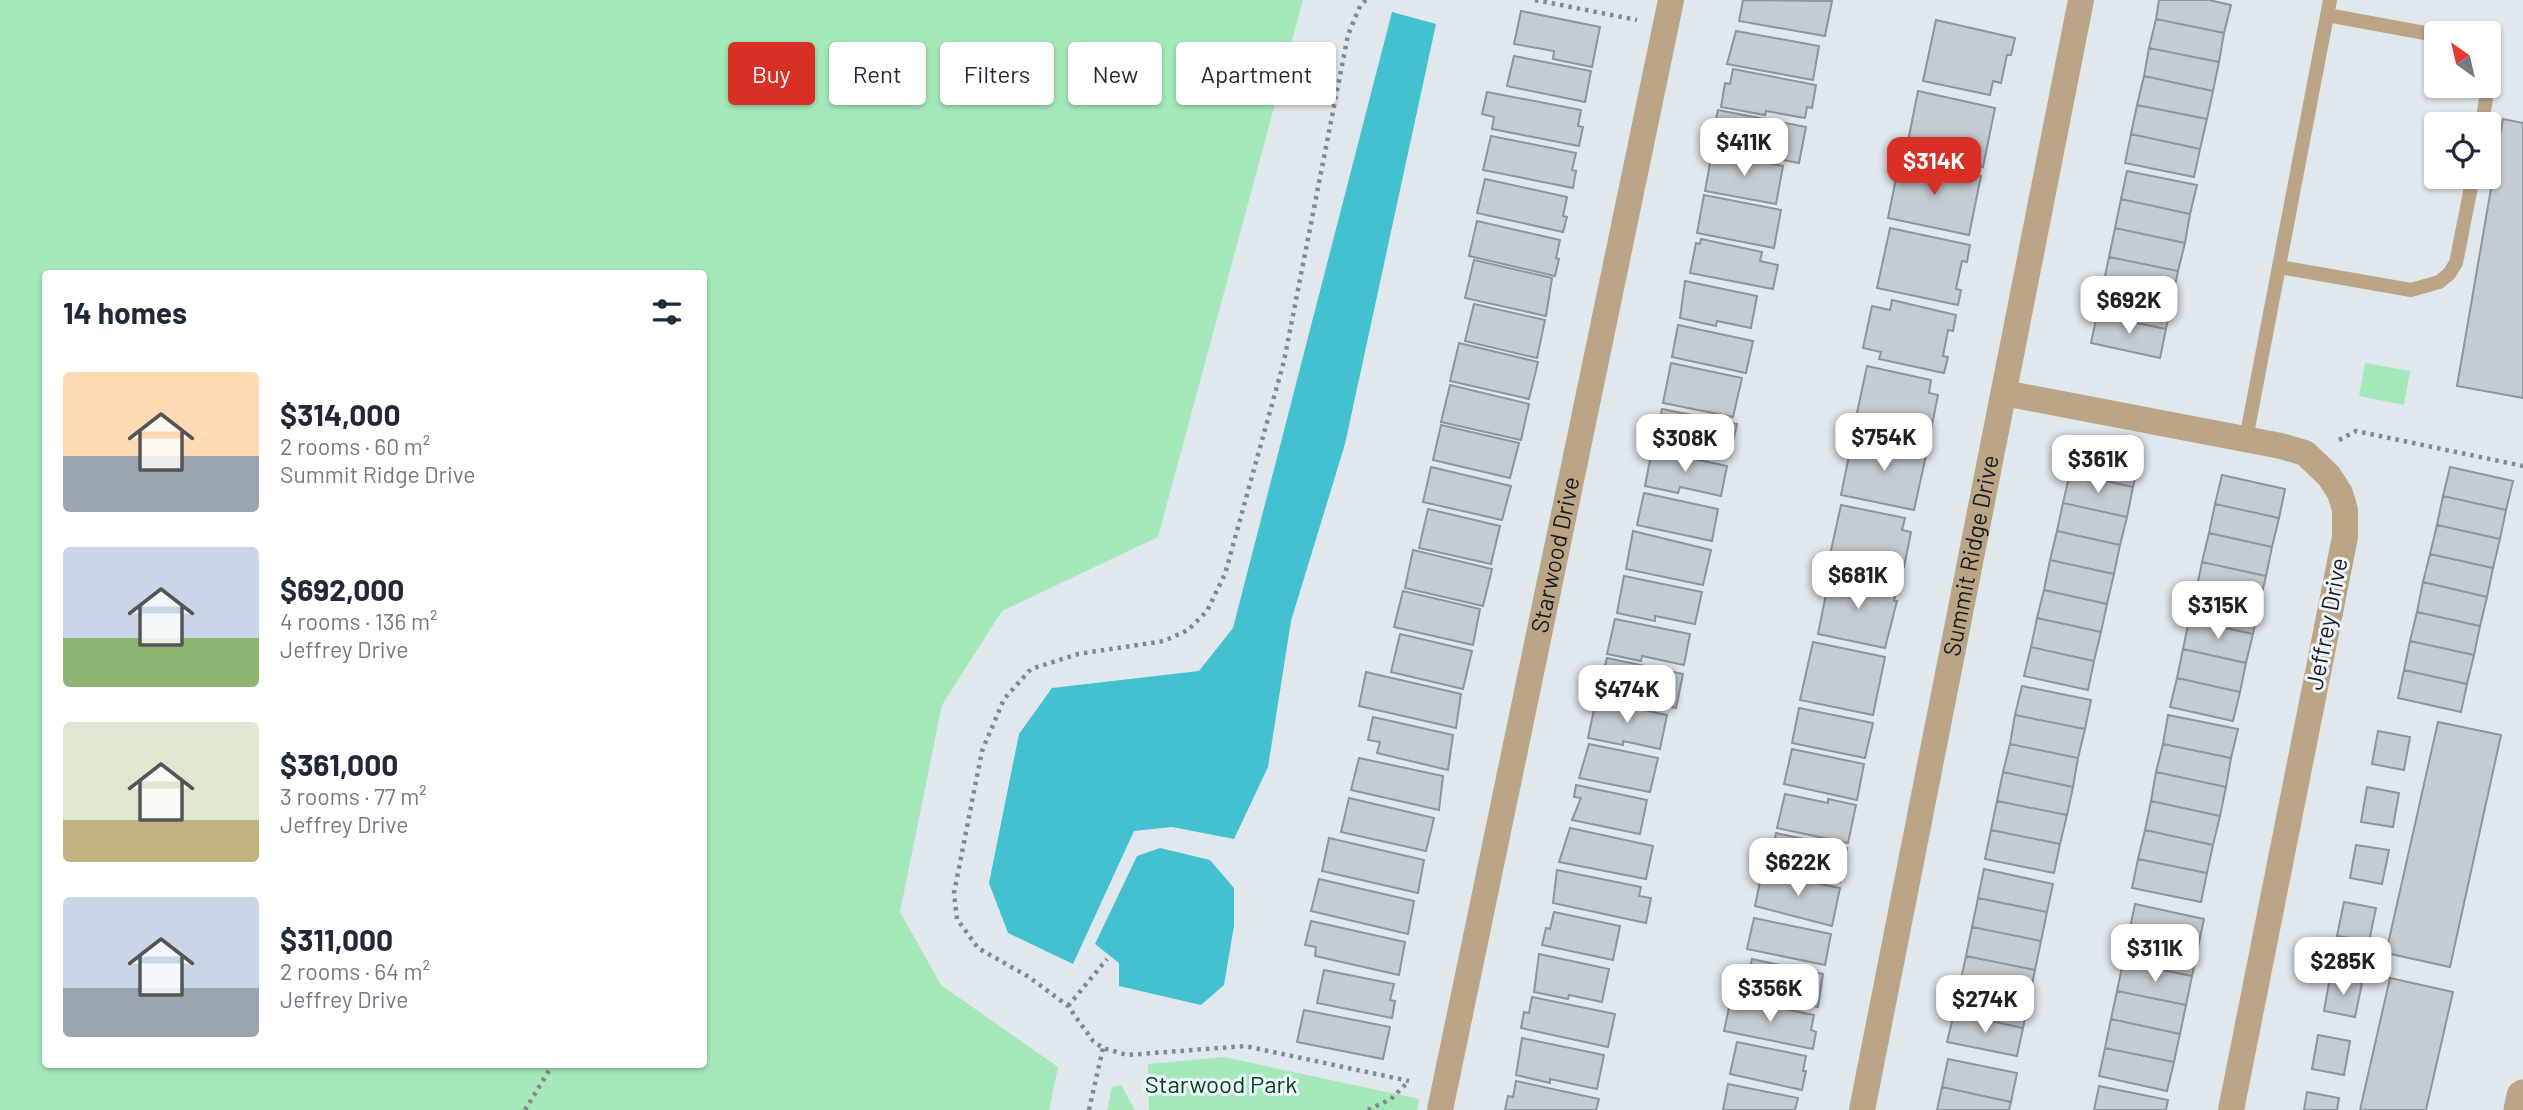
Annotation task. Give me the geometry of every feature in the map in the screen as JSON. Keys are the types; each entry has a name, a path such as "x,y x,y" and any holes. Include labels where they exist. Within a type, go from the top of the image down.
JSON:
{"street":[{"name":"Starwood Drive","path":"1440,1110 1671,0"},
{"name":"Summit Ridge Drive","path":"1862,1110 2081,0"},
{"name":"Jeffrey Drive","path":"2004,393 2246,439 2305,453 2329,476 2340,493 2345,510 2344,537 2231,1110"},
{"path":"2520,1110 2523,1096"}],"lane":[{"path":"2246,439 2330,0"},
{"path":"2327,15 2424,33"},
{"path":"2278,267 2411,290 2439,282 2449,274 2456,263 2471,189"}],"path":[{"path":"1366,0 1360,6 1348,35 1284,361 1225,574 1207,611 1188,630 1164,641 1078,654 1031,669 1004,699 982,751 954,892 957,919 978,948 1029,977 1068,1006 1093,1041 1103,1048 1127,1055 1245,1046 1409,1081 1391,1099 1368,1110"},
{"path":"1535,0 1665,27"},
{"path":"2339,440 2357,431 2523,466"},
{"path":"1068,1006 1107,959"},
{"path":"1088,1110 1103,1048"},
{"path":"526,1110 551,1068"}],"green space":[{"path":"0,0 1303,0 1292,42 1176,42 1176,105 1275,105 1158,537 1002,611 942,705 900,912 941,985 1058,1067 1049,1110 0,1110"},
{"path":"2365,363 2410,371 2404,405 2359,396"},
{"name":"Starwood Park","path":"1224,1057 1419,1099 1417,1110 1149,1110 1148,1064"},
{"path":"1121,1085 1135,1110 1107,1110 1112,1087"}],"water":[{"path":"1392,12 1436,24 1345,444 1291,621 1268,767 1234,839 1172,827 1134,831 1073,964 1008,933 989,883 1019,734 1052,688 1199,671 1233,628"},
{"path":"1160,848 1210,860 1234,888 1234,926 1224,985 1201,1005 1119,986 1119,963 1095,944 1137,856"}],"building":[{"path":"1743,0 1832,1 1825,36 1739,21"},
{"path":"2159,0 2209,0 2231,5 2224,33 2156,19"},
{"path":"1521,11 1600,27 1592,67 1553,59 1554,51 1514,44"},
{"path":"2156,19 2224,33 2219,62 2149,48"},
{"path":"1936,20 2015,38 2011,55 2007,55 2001,83 1993,81 1990,95 1923,81"},
{"path":"1736,31 1819,46 1813,80 1727,64"},
{"path":"2149,48 2219,62 2213,91 2144,76"},
{"path":"1514,56 1591,71 1585,102 1507,86"},
{"path":"1733,69 1816,85 1812,108 1807,107 1805,118 1766,111 1765,115 1721,107 1725,83 1730,84"},
{"path":"2144,76 2213,91 2207,119 2137,105"},
{"path":"1918,91 1995,108 1983,167 1906,151"},
{"path":"1487,92 1581,110 1578,126 1583,127 1579,146 1492,129 1494,117 1482,114"},
{"path":"2137,105 2207,119 2200,149 2131,134"},
{"path":"1718,110 1806,127 1799,163 1713,149"},
{"path":"2503,119 2523,123 2523,398 2457,386 2491,189 2501,189"},
{"path":"2131,134 2200,149 2194,177 2125,163"},
{"path":"1491,136 1576,153 1572,170 1576,171 1573,188 1483,170"},
{"path":"1712,152 1783,166 1776,204 1705,191"},
{"path":"1900,159 1981,176 1969,235 1888,218"},
{"path":"2127,171 2197,185 2190,214 2121,199"},
{"path":"1485,179 1567,197 1563,216 1567,217 1563,232 1477,213"},
{"path":"1704,195 1781,210 1774,248 1697,233"},
{"path":"2121,199 2190,214 2185,243 2115,228"},
{"path":"1477,221 1560,240 1555,276 1469,256"},
{"path":"1890,228 1970,245 1967,262 1962,261 1956,289 1961,290 1958,305 1877,288"},
{"path":"2115,228 2185,243 2178,271 2109,257"},
{"path":"1701,239 1762,252 1760,261 1778,265 1773,289 1690,273 1696,243 1700,244"},
{"path":"2109,257 2178,271 2172,300 2103,286"},
{"path":"1474,260 1552,278 1546,316 1465,298"},
{"path":"1685,281 1757,296 1751,328 1717,321 1716,326 1680,318"},
{"path":"2103,286 2172,300 2166,329 2097,315"},
{"path":"1892,300 1956,315 1953,331 1948,330 1943,356 1948,357 1944,373 1879,359 1881,352 1863,348 1872,306 1890,310"},
{"path":"1474,304 1545,320 1537,358 1465,341"},
{"path":"2097,315 2166,329 2160,358 2091,343"},
{"path":"1678,325 1753,341 1746,373 1672,357"},
{"path":"1459,343 1538,362 1529,399 1450,381"},
{"path":"1671,363 1742,378 1733,417 1663,403"},
{"path":"1867,366 1931,380 1929,393 1938,395 1931,430 1922,428 1919,440 1854,427"},
{"path":"1450,385 1529,404 1521,440 1441,422"},
{"path":"1662,409 1737,424 1730,455 1690,447 1689,451 1655,444"},
{"path":"1441,425 1519,443 1510,478 1433,460"},
{"path":"1853,436 1927,451 1914,510 1841,495"},
{"path":"2076,445 2140,459 2133,487 2070,473"},
{"path":"1652,450 1727,466 1721,496 1680,487 1678,493 1645,486"},
{"path":"1431,467 1511,486 1502,520 1423,502"},
{"path":"2450,467 2513,481 2506,510 2443,496"},
{"path":"2070,473 2133,487 2127,517 2063,503"},
{"path":"2222,475 2285,489 2279,518 2215,504"},
{"path":"1644,493 1718,509 1712,541 1637,525"},
{"path":"2443,496 2506,510 2500,539 2437,525"},
{"path":"2063,503 2127,517 2120,545 2057,531"},
{"path":"2215,504 2279,518 2272,547 2209,533"},
{"path":"1841,505 1905,518 1902,530 1911,532 1904,567 1895,565 1892,577 1828,564"},
{"path":"1428,509 1500,526 1491,564 1419,548"},
{"path":"2437,525 2500,539 2493,568 2430,554"},
{"path":"1633,531 1711,550 1703,585 1626,569"},
{"path":"2057,531 2120,545 2114,574 2050,560"},
{"path":"2209,533 2272,547 2266,576 2202,562"},
{"path":"1413,550 1492,569 1483,606 1405,588"},
{"path":"2430,554 2493,568 2487,597 2423,582"},
{"path":"2050,560 2114,574 2107,604 2044,590"},
{"path":"2202,562 2266,576 2259,605 2196,591"},
{"path":"1830,574 1897,588 1894,601 1897,601 1885,648 1818,634"},
{"path":"1624,576 1702,592 1695,624 1655,616 1655,621 1617,613"},
{"path":"2423,582 2487,597 2480,626 2417,612"},
{"path":"2044,590 2107,604 2101,632 2037,618"},
{"path":"1403,591 1480,609 1473,645 1394,627"},
{"path":"2196,591 2259,605 2253,634 2189,620"},
{"path":"2417,612 2480,626 2474,655 2410,641"},
{"path":"2037,618 2101,632 2094,661 2031,647"},
{"path":"1615,619 1690,634 1684,665 1642,656 1641,661 1607,654"},
{"path":"2189,620 2253,634 2246,663 2183,649"},
{"path":"1400,634 1472,651 1463,689 1391,672"},
{"path":"2410,641 2474,655 2467,684 2404,670"},
{"path":"1813,642 1885,657 1873,715 1800,700"},
{"path":"2031,647 2094,661 2088,690 2024,676"},
{"path":"2183,649 2246,663 2240,692 2177,678"},
{"path":"1607,658 1683,674 1676,708 1638,700 1637,705 1597,696"},
{"path":"2404,670 2467,684 2461,712 2398,698"},
{"path":"1366,672 1461,694 1456,728 1359,706"},
{"path":"2177,678 2240,692 2233,721 2170,707"},
{"path":"2022,686 2091,700 2085,729 2015,715"},
{"path":"1596,700 1667,715 1660,749 1623,741 1623,745 1588,738"},
{"path":"1799,708 1873,723 1865,758 1792,743"},
{"path":"2015,715 2085,729 2078,758 2010,744"},
{"path":"2168,715 2238,729 2231,758 2163,744"},
{"path":"1373,717 1453,735 1448,770 1377,753 1380,742 1368,740"},
{"path":"2438,722 2501,735 2450,967 2386,953"},
{"path":"2378,731 2410,737 2404,770 2372,764"},
{"path":"1589,744 1658,758 1650,792 1579,778"},
{"path":"2010,744 2078,758 2073,787 2003,772"},
{"path":"2163,744 2231,758 2226,787 2156,772"},
{"path":"1792,749 1864,764 1857,800 1784,784"},
{"path":"1359,758 1443,776 1439,810 1351,790"},
{"path":"2003,772 2073,787 2067,815 1997,801"},
{"path":"2156,772 2226,787 2220,816 2151,801"},
{"path":"1576,785 1647,800 1640,834 1572,820 1581,798 1574,797"},
{"path":"2367,787 2399,793 2393,827 2361,822"},
{"path":"1785,794 1828,803 1828,799 1856,805 1848,843 1777,828"},
{"path":"1349,798 1434,818 1426,851 1341,832"},
{"path":"1997,801 2067,815 2060,844 1991,830"},
{"path":"2151,801 2220,816 2213,845 2145,830"},
{"path":"1570,828 1653,846 1646,879 1559,862"},
{"path":"1991,830 2060,844 2054,873 1985,859"},
{"path":"2145,830 2213,845 2207,873 2138,859"},
{"path":"1776,833 1847,848 1840,882 1769,867"},
{"path":"1329,838 1424,860 1418,893 1322,871"},
{"path":"2356,845 2389,850 2382,884 2350,878"},
{"path":"2138,859 2207,873 2201,902 2132,888"},
{"path":"1984,869 2053,884 2047,912 1978,898"},
{"path":"1557,870 1641,887 1639,896 1651,898 1646,923 1553,903"},
{"path":"1762,872 1840,888 1832,926 1755,906"},
{"path":"1319,879 1414,901 1408,934 1311,911"},
{"path":"1978,898 2047,912 2041,941 1972,927"},
{"path":"2344,902 2376,908 2369,941 2337,936"},
{"path":"2135,904 2204,919 2198,947 2129,933"},
{"path":"1554,912 1620,926 1613,960 1542,945"},
{"path":"1754,918 1831,934 1825,965 1747,949"},
{"path":"1311,921 1405,942 1399,975 1315,956 1316,947 1305,945"},
{"path":"1972,927 2041,941 2035,970 1966,956"},
{"path":"2129,933 2198,947 2192,976 2123,962"},
{"path":"1539,954 1609,969 1602,1002 1569,995 1568,999 1534,992"},
{"path":"1966,956 2035,970 2029,999 1960,984"},
{"path":"1752,959 1823,974 1818,1007 1745,992"},
{"path":"2123,962 2192,976 2186,1005 2117,991"},
{"path":"1324,970 1394,984 1390,1000 1395,1001 1392,1018 1317,1003"},
{"path":"2330,977 2362,983 2355,1017 2324,1011"},
{"path":"2390,978 2453,992 2426,1110 2360,1110"},
{"path":"1960,984 2029,999 2023,1028 1954,1013"},
{"path":"2117,991 2186,1005 2180,1034 2111,1019"},
{"path":"1532,997 1615,1014 1608,1047 1521,1028 1524,1012 1529,1013"},
{"path":"1731,998 1814,1015 1811,1030 1816,1032 1813,1049 1724,1031"},
{"path":"1304,1010 1390,1027 1383,1059 1297,1042"},
{"path":"1954,1013 2023,1028 2017,1056 1947,1042"},
{"path":"2111,1019 2180,1034 2174,1062 2105,1048"},
{"path":"2318,1035 2350,1041 2344,1075 2312,1069"},
{"path":"1522,1038 1604,1055 1597,1089 1516,1075"},
{"path":"1737,1042 1806,1056 1802,1090 1730,1074"},
{"path":"2105,1048 2174,1062 2167,1091 2099,1076"},
{"path":"1948,1059 2017,1073 2011,1102 1942,1087"},
{"path":"1516,1081 1599,1099 1596,1110 1505,1110 1508,1096 1513,1097"},
{"path":"1728,1084 1798,1098 1795,1110 1723,1110"},
{"path":"2099,1086 2168,1100 2166,1110 2094,1110"},
{"path":"1942,1087 2011,1102 2009,1110 1937,1110"},
{"path":"2307,1092 2339,1098 2337,1110 2304,1110"}]}
